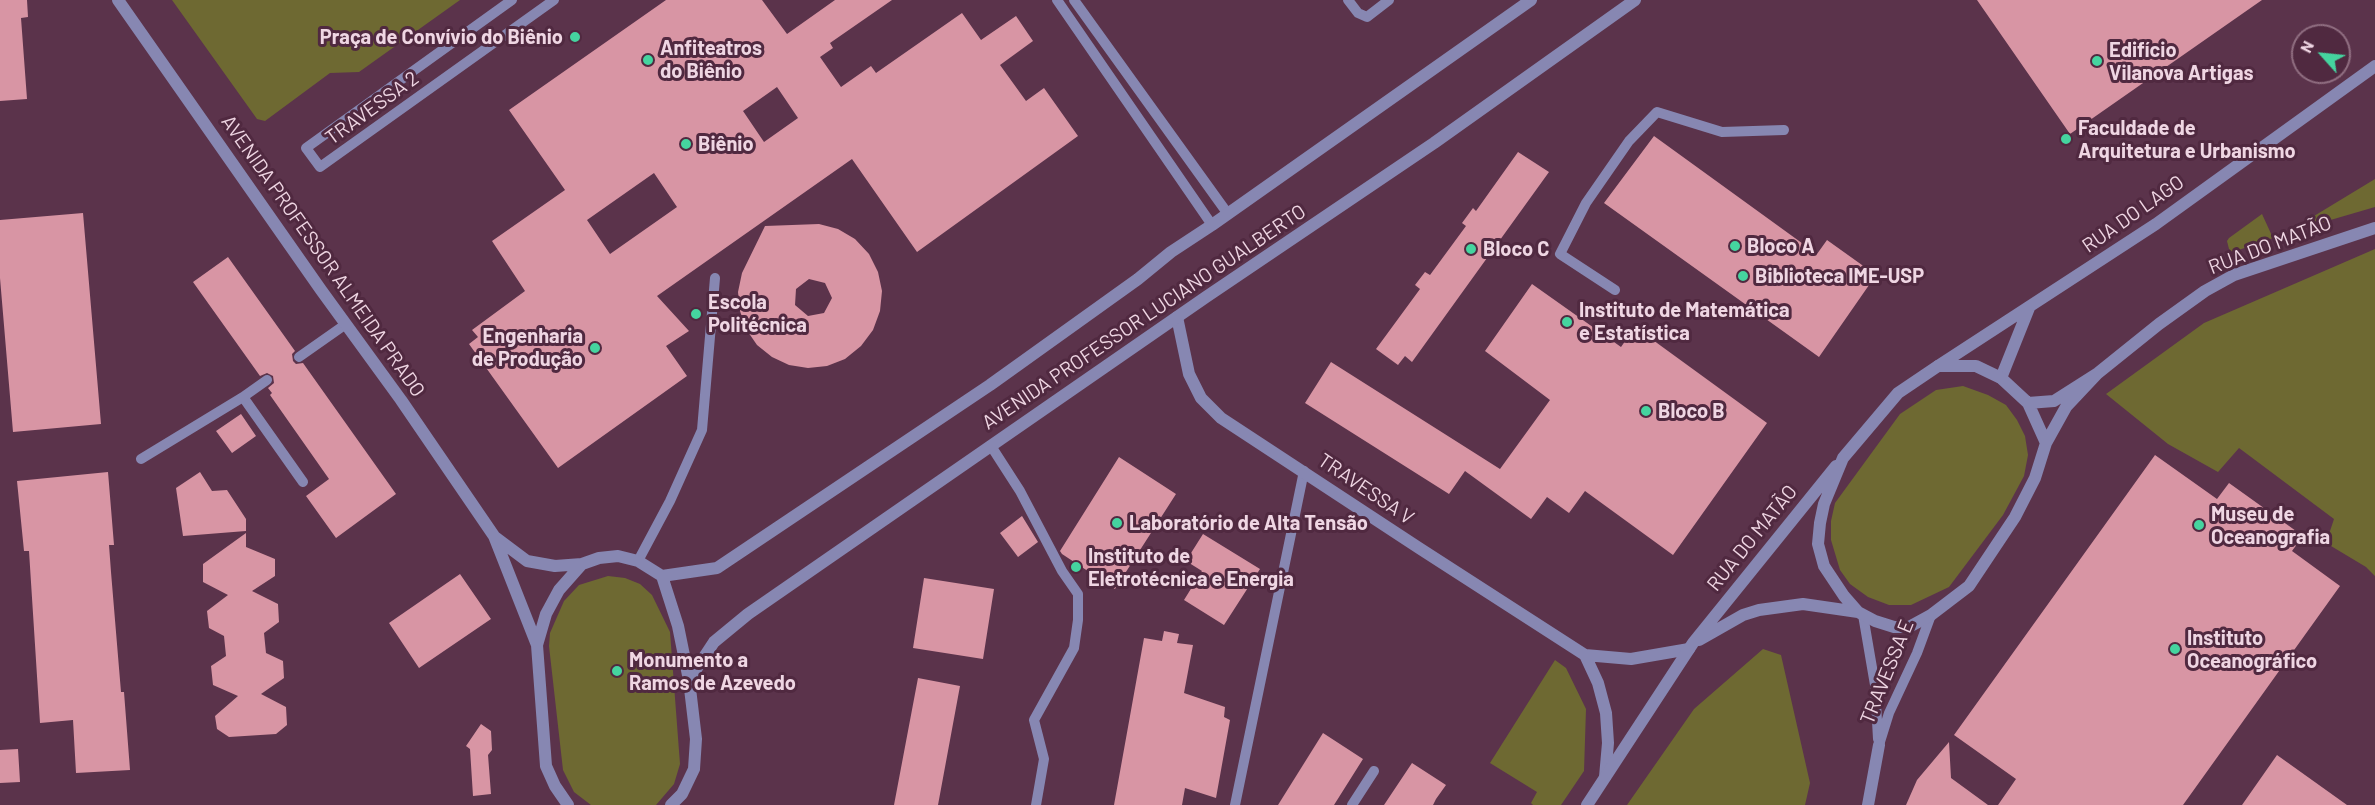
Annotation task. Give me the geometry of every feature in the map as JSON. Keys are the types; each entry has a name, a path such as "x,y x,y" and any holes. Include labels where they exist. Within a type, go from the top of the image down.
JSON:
{"street":[{"name":"AVENIDA PROFESSOR ALMEIDA PRADO","path":"118,0 401,400 494,536 537,645"},
{"name":"AVENIDA PROFESSOR LUCIANO GUALBERTO","path":"662,576 717,568 990,385 1138,279 1171,252 1531,0"},
{"name":"AVENIDA PROFESSOR LUCIANO GUALBERTO","path":"689,681 714,642 748,614 1177,317 1434,143 1635,0"},
{"name":"RUA DO LAGO","path":"1938,366 2156,224 2375,66"},
{"name":"RUA DO MATÃO","path":"2028,403 2054,401 2098,373 2205,291 2234,276 2375,228"},
{"path":"2001,378 2029,308"},
{"name":"TRAVESSA V","path":"1177,317 1189,374 1201,398 1221,418 1584,655 1631,659 1691,646"},
{"path":"1938,366 1976,366 2001,378 2028,403 2046,443"},
{"name":"RUA DO MATÃO","path":"1587,805 1691,646 1898,393 1938,366"},
{"name":"RUA DO MATÃO","path":"1691,646 1743,615 1759,610 1803,604 1861,614 1875,621 1902,627 1909,627 1931,615 1969,586 2015,517 2035,478 2046,443 2066,407 2098,373"},
{"path":"1843,458 1824,504 1818,544 1824,566 1844,596 1861,614"},
{"name":"AVENIDA PROFESSOR ALMEIDA PRADO","path":"494,536 527,561 555,566 582,564 599,558 618,556 638,561"},
{"path":"638,561 662,576 678,626 689,681 696,739 694,769 682,794 671,805"},
{"path":"568,805 555,786 546,766 537,645 546,614 559,590 582,564"},
{"name":"TRAVESSA V","path":"1584,655 1598,682 1606,712 1608,743 1605,777"},
{"name":"TRAVESSA E","path":"1868,805 1879,745"}],"lane":[{"name":"TRAVESSA 2","path":"512,0 306,148 320,167 554,0"},
{"path":"1058,0 1212,225"},
{"path":"1074,0 1228,214"},
{"path":"1348,0 1358,13 1367,16 1389,0"},
{"path":"1615,290 1560,254 1586,203 1629,141 1657,112 1722,132 1784,130"},
{"path":"638,561 670,501 702,429 715,278"},
{"path":"299,357 346,324"},
{"path":"141,459 267,380"},
{"path":"243,397 303,482"},
{"path":"991,446 1020,491 1062,571 1078,594 1078,620 1074,648 1034,720 1044,759 1036,805"},
{"path":"1235,805 1304,471"},
{"name":"TRAVESSA E","path":"1861,614 1875,685 1879,745"},
{"name":"TRAVESSA E","path":"1879,745 1889,713 1917,653 1931,615"},
{"path":"1352,805 1374,771"}],"shaded area":[{"path":"172,0 460,0 359,72 330,73 265,121 257,119"},
{"path":"2375,179 2375,207 2286,233"},
{"path":"2262,214 2273,238 2233,252 2229,249 2227,241 2229,238"},
{"path":"2375,249 2375,576 2366,567 2326,543 2334,519 2239,448 2218,472 2168,444 2106,394 2204,323"},
{"path":"1963,386 1988,395 2006,405 2017,420 2025,436 2028,455 2024,476 2003,515 1949,587 1911,605 1889,605 1868,597 1850,584 1840,570 1831,540 1831,521 1835,503 1900,414 1936,390"},
{"path":"608,576 625,578 640,584 652,595 670,632 680,764 674,784 656,805 591,805 574,792 563,770 549,646 550,633 564,601 579,585"},
{"path":"1763,649 1781,655 1810,783 1805,805 1627,805 1694,709"},
{"path":"1555,660 1566,668 1586,709 1584,771 1561,805 1533,805 1531,803 1537,792 1490,763"}],"building":[{"path":"0,0 27,0 28,17 21,18 27,99 0,101"},
{"path":"666,0 762,0 787,34 835,0 892,0 830,43 833,48 820,57 841,87 871,66 876,73 962,13 981,40 1016,16 1033,41 1000,65 1026,101 1044,88 1078,136 917,252 852,159 657,296 689,331 666,346 687,376 558,468 469,344 478,337 472,330 525,291 492,241 565,190 509,110","holes":["777,87 798,118 764,142 743,111","654,173 677,207 610,254 587,220"]},
{"name":"Edifício Vilanova Artigas","path":"1977,0 2262,0 2070,134"},
{"name":"Bloco A","path":"1654,136 1817,254 1827,240 1876,275 1819,357 1604,203"},
{"name":"Bloco C","path":"1518,152 1549,172 1412,362 1405,356 1398,365 1376,349 1420,289 1415,285 1425,272 1430,275 1466,226 1462,223 1473,208 1476,211"},
{"path":"83,213 101,424 13,432 0,278 0,220"},
{"path":"819,224 838,229 855,239 869,254 878,272 882,291 880,311 873,330 861,346 845,359 827,366 808,368 789,365 772,357 757,345 746,329 740,311 738,292 742,273 765,226","holes":["809,279 825,283 832,298 824,313 808,316 795,305 796,289"]},
{"path":"228,257 295,351 292,354 293,361 296,364 303,363 396,494 336,538 306,496 329,479 270,395 272,393 268,388 274,383 273,376 267,373 260,376 193,282"},
{"name":"Bloco B","path":"1532,284 1621,347 1635,327 1767,423 1673,555 1585,491 1569,513 1547,497 1531,519 1465,471 1449,494 1305,403 1331,362 1500,469 1550,400 1485,351"},
{"path":"241,414 256,436 232,453 216,431"},
{"path":"2155,455 2217,499 2229,483 2303,536 2292,551 2340,586 2183,805 1998,805 2016,779 1954,735"},
{"name":"Laboratório de Alta Tensão","path":"1119,457 1176,494 1115,589 1060,551"},
{"path":"108,472 114,545 109,545 130,770 76,773 73,720 40,723 29,551 24,551 17,481"},
{"path":"200,472 212,491 227,490 246,519 246,531 183,536 176,488"},
{"path":"1022,516 1038,542 1018,557 1000,533"},
{"path":"246,533 246,547 275,559 275,576 252,591 278,604 279,622 264,633 266,653 283,661 284,678 261,694 286,707 287,725 276,734 229,737 217,729 215,716 238,696 213,685 211,666 226,656 224,636 209,628 207,611 228,595 203,582 203,564"},
{"path":"1203,534 1260,569 1224,625 1184,600 1202,571 1186,561"},
{"path":"460,574 491,619 419,668 389,623"},
{"path":"924,578 994,589 983,659 913,648"},
{"path":"1164,631 1179,634 1177,643 1193,645 1184,693 1225,707 1224,717 1230,720 1216,798 1185,788 1182,805 1114,805 1144,638 1162,641"},
{"path":"918,678 960,686 938,805 894,805"},
{"path":"481,724 491,731 492,750 488,755 491,794 473,796 470,749 466,746"},
{"path":"1323,733 1363,759 1334,805 1278,805"},
{"path":"1949,742 1951,778 1988,805 1906,805 1917,780"},
{"path":"18,749 20,782 0,783 0,750"},
{"path":"2277,755 2347,805 2242,805"},
{"path":"1412,763 1446,785 1433,805 1384,805"}],"place":[{"name":"Praça de Convívio do Biênio","path":"575,37"},
{"name":"Anfiteatros do Biênio","path":"648,60"},
{"name":"Edifício Vilanova Artigas","path":"2097,61"},
{"name":"Faculdade de Arquitetura e Urbanismo","path":"2066,139"},
{"name":"Biênio","path":"686,144"},
{"name":"Bloco A","path":"1735,246"},
{"name":"Bloco C","path":"1471,249"},
{"name":"Biblioteca IME-USP","path":"1743,276"},
{"name":"Escola Politécnica","path":"696,314"},
{"name":"Instituto de Matemática e Estatística","path":"1567,322"},
{"name":"Engenharia de Produção","path":"595,348"},
{"name":"Bloco B","path":"1646,411"},
{"name":"Laboratório de Alta Tensão","path":"1117,523"},
{"name":"Museu de Oceanografia","path":"2199,525"},
{"name":"Instituto de Eletrotécnica e Energia","path":"1076,567"},
{"name":"Instituto Oceanográfico","path":"2175,649"},
{"name":"Monumento a Ramos de Azevedo","path":"617,671"}]}
